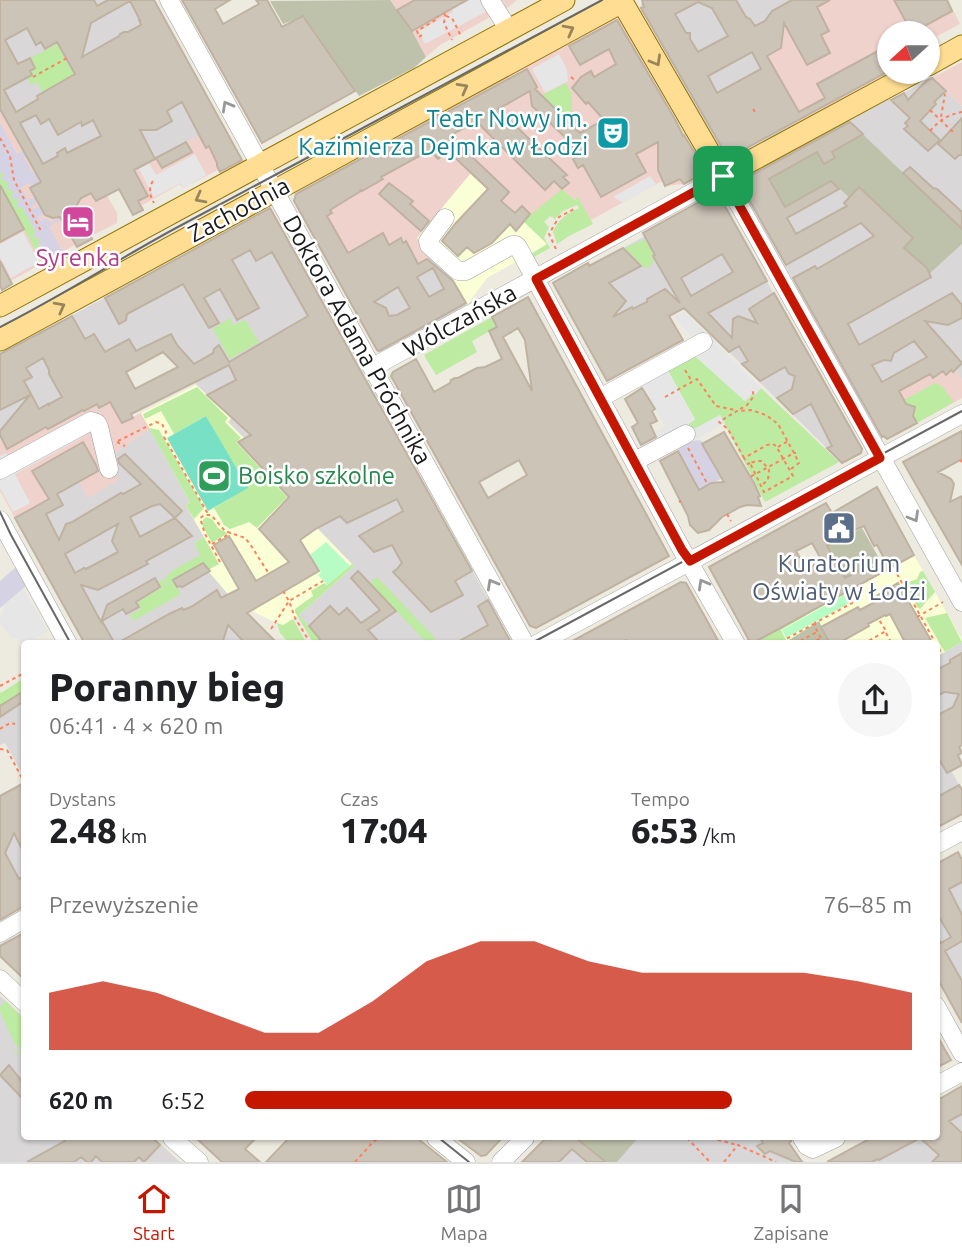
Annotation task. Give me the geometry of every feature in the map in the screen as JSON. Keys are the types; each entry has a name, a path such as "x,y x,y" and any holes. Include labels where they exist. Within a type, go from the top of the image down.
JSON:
{"main road":[{"name":"Zachodnia","path":"0,306 564,0"},
{"name":"Zachodnia","path":"0,340 623,1"},
{"path":"623,1 723,176"},
{"path":"940,58 962,46"},
{"name":"Wólczańska","path":"723,176 893,84"}],"street":[{"name":"Doktora Adama Próchnika","path":"169,0 523,640"},
{"path":"485,1 509,30"},
{"path":"723,176 880,458 953,602"},
{"name":"Wólczańska","path":"373,368 723,176"},
{"path":"445,218 428,241 458,271 466,271 516,245 734,640"},
{"path":"600,398 703,342"},
{"path":"544,640 962,414"},
{"path":"0,470 91,421 99,426 109,469"},
{"path":"635,461 686,434"},
{"path":"0,520 66,640"},
{"path":"940,843 962,831"},
{"path":"0,933 21,921"},
{"path":"0,979 21,999"},
{"path":"940,1013 962,1052"},
{"path":"940,1084 962,1072"},
{"path":"174,1140 198,1162"},
{"path":"438,1140 466,1162"},
{"path":"501,1162 523,1140"},
{"path":"804,1142 813,1149 832,1140"}],"path":[{"path":"453,41 443,23 444,14 452,18 461,37"},
{"path":"422,35 419,37 417,30 438,16"},
{"path":"33,77 67,58"},
{"path":"571,77 576,81"},
{"path":"940,120 945,94"},
{"path":"753,109 757,116"},
{"path":"930,110 953,132"},
{"path":"930,131 940,120 962,112"},
{"path":"0,138 10,156 15,182 41,231"},
{"path":"153,181 150,197 155,207"},
{"path":"556,249 549,234 559,218 576,208"},
{"path":"665,397 697,379 716,406 737,411 761,412 770,417 781,428 799,463 790,469"},
{"path":"744,458 770,444 777,447 793,476 764,492 750,463 744,458 728,429 719,422 747,405 752,400 752,390"},
{"path":"125,446 116,441 156,422 162,424 166,432 164,437 210,515 221,528 245,538 269,574"},
{"path":"686,434 684,442 708,485"},
{"path":"777,447 788,441"},
{"path":"750,477 795,453"},
{"path":"750,463 762,461 768,468 768,480 762,485"},
{"path":"210,515 211,510"},
{"path":"727,514 734,526"},
{"path":"210,515 200,518 202,528 220,562"},
{"path":"211,545 232,533"},
{"path":"897,574 933,640"},
{"path":"271,629 289,601 323,581"},
{"path":"284,591 309,640"},
{"path":"787,640 860,601"},
{"path":"918,616 953,602"},
{"path":"878,618 890,640"},
{"path":"815,623 821,638 817,640"},
{"path":"870,640 886,631"},
{"path":"802,640 817,632"},
{"path":"0,686 21,675"},
{"path":"0,729 10,723 15,724"},
{"path":"0,749 7,750 21,776"},
{"path":"355,1162 376,1140"},
{"path":"689,1140 710,1162"},
{"path":"718,1140 776,1162"},
{"path":"724,1162 737,1145"},
{"path":"723,1156 727,1159"}],"shaded area":[{"path":"0,0 154,0 222,123 90,194 38,177 0,108"},
{"path":"390,0 517,0 440,45 426,57"},
{"path":"390,0 426,57 414,68 359,96 304,16 283,24 270,1"},
{"path":"470,0 502,0 505,3 494,12 489,10 425,44 419,31"},
{"path":"646,0 819,0 789,21 745,41 792,126 727,163 640,8"},
{"path":"819,0 948,0 960,24 940,35 940,21 877,21 877,80 792,126 745,41 789,21"},
{"path":"614,18 619,19 706,172 684,184 665,186 662,181 591,220 577,198 523,221 471,173 417,238 436,254 350,302 294,201 296,193"},
{"path":"559,54 567,70 568,81 545,93 532,69"},
{"path":"962,62 962,106 938,84 940,74"},
{"path":"921,84 938,84 962,106 962,229 848,120"},
{"path":"0,108 38,177 102,187 117,213 117,223 0,287"},
{"path":"848,120 962,229 962,244 929,274 925,267 831,181 760,220 737,180"},
{"path":"0,123 17,154 23,151 32,172 35,171 41,182 21,187 28,200 35,197 38,202 32,206 33,209 40,206 44,214 38,217 40,221 47,218 50,223 59,218 60,220 49,227 63,252 51,259 48,255 45,256 43,252 46,250 38,243 41,241 39,238 36,239 33,235 36,233 22,207 19,208 16,204 19,201 17,198 14,200 11,195 14,193 9,191 8,181 4,182 1,177 4,175 3,172 0,174"},
{"path":"222,123 242,161 183,188 180,184 141,206 124,175"},
{"path":"195,154 206,175 183,188 181,183 154,197 139,169 149,163 156,175"},
{"path":"774,160 831,181 929,273 962,244 962,380 956,369 953,372 941,360 861,402 737,180"},
{"path":"471,173 548,244 487,278 467,305 443,261 417,238"},
{"path":"650,176 656,184 623,203 613,197"},
{"path":"716,192 862,449 861,453 842,463 675,299 631,323 604,294 589,267 645,236 643,232"},
{"path":"270,207 511,640 318,640 299,615 353,566 317,528 281,554 259,529 227,422 231,418 163,352 0,440 0,355"},
{"path":"23,232 39,262 11,278 0,257 0,244"},
{"path":"436,254 443,261 467,305 382,352 377,350 350,302"},
{"path":"684,311 761,388 755,395 752,394 745,401 696,357 703,349 692,340 674,317"},
{"path":"942,360 952,371 956,369 962,380 962,398 887,439 882,437 861,402"},
{"path":"666,367 695,420 688,424 696,428 720,415 725,423 697,439 689,438 665,450 655,432 665,426 640,381"},
{"path":"196,385 231,418 228,422 245,439 290,498 259,530 281,554 317,528 354,566 283,626 252,611 247,613 209,572 195,543 204,537 186,506 190,502 141,413"},
{"path":"108,398 122,423 141,413 150,429 114,453 116,460 111,464 119,480 88,498 79,482 15,518 0,491 0,440 2,439 8,449 46,427 48,429"},
{"path":"74,425 81,438 15,474 30,503 13,512 0,488 0,456 6,453 9,459"},
{"path":"150,429 190,502 187,506 204,537 209,572 274,640 83,640 15,518 111,464 114,453"},
{"path":"697,440 702,441 723,478 699,493 678,450"},
{"path":"862,528 880,560 845,578 827,546"},
{"path":"914,555 962,642 940,655 940,640 758,640"},
{"path":"16,567 26,586 0,608 0,581"},
{"path":"23,589 48,631 32,640 21,640 21,646 19,639 12,638 0,624 5,604"},
{"path":"819,621 828,640 789,640"},
{"path":"962,642 962,716 940,728 940,655"},
{"path":"21,693 21,772 5,743 0,745 0,707"},
{"path":"940,751 962,790 940,821"},
{"path":"21,785 21,908 0,920 3,795"},
{"path":"958,852 962,860 962,1023 940,983 940,862"},
{"path":"0,996 21,1015 21,1140 156,1140 180,1162 0,1162"},
{"path":"962,1086 962,1162 828,1162 867,1140 940,1140 940,1099"},
{"path":"544,1140 788,1140 797,1156 805,1162 522,1162"},
{"path":"578,1140 636,1140 617,1162 606,1162"}],"green space":[{"path":"57,44 74,74 42,92 37,82 31,85 25,74 36,68 31,58"},
{"path":"566,83 572,94 572,115 567,120 542,95"},
{"path":"3,172 19,202 17,203 22,206 36,233 33,235 36,239 39,238 41,242 38,244 46,250 43,252 45,256 48,255 51,259 43,264 0,185 0,174"},
{"path":"562,189 574,200 578,197 593,224 557,244 553,232 555,228 563,218 579,208 577,205 563,211 555,219 550,216 544,222 549,227 544,238 550,248 530,259 528,256 547,244 523,221"},
{"path":"645,239 654,262 646,269 625,248"},
{"path":"492,317 497,327 472,341 477,352 436,375 424,355"},
{"path":"230,318 233,325 245,320 259,342 230,359 213,329"},
{"path":"703,350 696,357 745,401 761,388 839,462 765,502 720,415 696,428 688,424 695,419 666,367"},
{"path":"935,383 942,386 954,402 917,423 904,400"},
{"path":"197,387 228,418 225,422 241,438 236,442 287,497 257,528 249,522 230,529 224,525 214,508 247,488 206,416 174,434 161,411 145,419 143,414"},
{"name":"Boisko szkolne","path":"206,416 248,488 208,511 167,438"},
{"path":"149,428 159,430 204,508 194,519 186,506 190,502"},
{"path":"206,517 228,533 212,543 202,525"},
{"path":"204,537 219,564 208,570 203,563 160,588 158,583 170,572 200,555 195,543"},
{"path":"326,542 350,566 327,585 318,575 321,572 310,555"},
{"path":"352,564 354,566 299,615 320,639 312,640 295,609 313,596 311,591 324,583 327,585"},
{"path":"923,571 935,592 920,609 904,584 917,579"},
{"path":"377,577 435,638 424,640 370,583"},
{"path":"173,581 181,594 133,621 130,615 141,609 138,602"},
{"path":"849,592 853,601 786,638 782,630"},
{"path":"806,613 807,615 781,630 786,640 757,640"},
{"path":"947,613 962,642 945,652 925,618"},
{"path":"293,619 305,640 286,640 280,633 277,623 283,625"},
{"path":"21,680 21,693 0,707 0,691 1,693"},
{"path":"6,1001 21,1016 21,1050 14,1042 0,1007"}],"building":[{"path":"0,0 94,0 97,6 108,0 154,0 242,160 220,172 209,146 206,148 182,102 167,111 172,121 156,130 140,130 155,159 134,170 148,196 138,201 143,210 133,215 119,189 96,201 91,193 81,198 75,208 92,239 77,247 60,217 45,215 30,188 41,182 0,109","holes":["130,1 141,25 120,34 82,57 91,23","27,28 36,45 41,42 45,49 57,42 75,74 16,112 4,90 32,75 30,71 35,68 30,58 18,64 5,40","36,115 41,124 49,119 58,135 81,122 82,126 93,120 101,136 67,153 65,148 57,153 58,156 43,164 20,123"]},
{"path":"182,0 230,0 215,9 223,24 259,4 256,0 267,0 282,27 303,16 355,91 262,143"},
{"path":"415,0 467,0 412,31 397,10"},
{"path":"642,0 736,0 755,26 765,21 772,11 792,0 830,0 817,7 829,31 821,35 830,53 807,65 784,23 781,48 767,56 799,112 825,98 817,84 877,52 877,77 728,158 641,8 644,7","holes":["698,2 712,8 728,36 698,52 690,39 690,33 686,33 675,14","752,52 761,69 717,93 708,76"]},
{"path":"894,0 947,0 952,11 934,21 905,21"},
{"path":"617,20 706,172 684,184 680,179 665,186 658,170 658,142 636,154 646,172 601,197 583,165 578,168 573,159 578,156 567,139 532,106 530,91 498,109 567,175 563,177 569,183 562,189 554,181 545,190 476,121 450,136 509,192 501,201 515,213 522,206 530,214 516,231 510,224 492,243 474,253 467,247 458,256 442,241 488,189 447,150 438,159 430,150 381,177 383,179 362,191 360,189 361,191 330,210 332,213 327,216 348,253 383,233 389,245 401,238 403,243 406,241 418,264 427,259 453,281 466,303 377,350 294,201 296,194 527,69 537,87 535,89 580,133 604,120 572,88 581,77 591,71 594,77 616,64 609,49 580,65 569,46","holes":["433,268 444,289 429,297 417,277","398,287 410,308 389,316 386,308 374,302"]},
{"path":"923,84 938,84 946,91 920,121 940,140 928,151 904,129 910,118 891,100 904,93 908,100"},
{"path":"962,118 962,155 955,159 938,144"},
{"path":"850,122 863,134 832,152 835,158 824,164 817,152 769,179 785,207 831,181 839,189 787,218 796,234 847,206 844,203 859,187 913,238 904,248 927,268 931,277 848,324 859,345 952,293 962,305 962,318 948,325 925,321 962,363 953,372 951,370 946,375 943,371 933,378 930,374 899,391 906,404 915,407 913,416 917,423 887,439 882,437 793,278 815,266 817,269 874,236 861,223 786,265 739,182","holes":["914,341 927,357 882,382 872,365 884,360 891,361 894,353"]},
{"path":"186,142 192,152 162,168 156,158"},
{"path":"910,167 962,212 962,229 903,173"},
{"path":"389,183 413,201 410,204 429,221 421,231 379,194"},
{"path":"0,185 24,229 0,242"},
{"path":"717,192 767,281 708,313 732,338 733,319 738,316 757,323 749,309 774,293 862,449 861,453 842,463 827,448 832,446 811,404 793,414 777,398 792,389 795,376 789,374 785,367 760,381 742,364 748,361 739,346 729,352 684,308 669,316 683,340 607,381 553,283 588,263 589,266 623,248 641,266 609,283 626,301 613,317 647,302 647,299 665,289 680,303 643,233","holes":["722,254 733,272 691,296 681,278"]},
{"path":"270,208 472,571 455,581 463,595 431,612 393,572 402,563 392,545 374,552 359,536 403,511 397,499 347,523 340,516 300,540 319,571 247,613 274,640 242,640 228,625 223,640 123,640 169,614 191,607 217,590 221,598 239,589 214,545 229,536 256,581 289,562 259,529 289,497 238,442 251,435 207,395 236,380 229,365 131,414 133,418 122,423 110,402 99,408 97,404 48,429 46,427 7,449 0,431 30,395 0,410 0,354 72,316 85,339 94,334 105,352 129,339 136,351 171,334 194,364 213,353 219,345 229,362 308,316 272,252 256,261 250,250 232,260 259,308 237,320 220,289 204,298 219,323 209,328 183,284 127,314 126,320 119,324 105,298","holes":["163,352 178,367 135,389 126,372","43,358 62,397 39,409 24,381 32,377 26,368"]},
{"path":"0,261 12,284 2,290 0,285"},
{"path":"528,297 669,556 536,628 530,626 391,376 393,372 416,359 434,392 455,378 502,359 489,331 497,327 492,317","holes":["518,328 525,340 532,391 503,337","519,460 527,475 488,498 479,482"]},
{"path":"642,388 655,409 652,411 657,421 650,424 656,437 641,445 632,427 638,423 625,399"},
{"path":"962,431 962,459 938,472 951,479 954,484 950,502 962,496 962,565 903,462"},
{"path":"724,432 754,483 761,506 740,507 722,517 709,530 698,533 690,525 660,461 678,451 699,490 711,483 724,482 702,444"},
{"path":"83,442 98,471 57,494 63,505 46,514 59,540 66,524 141,484 119,463 118,459 125,454 182,511 175,518 192,536 146,561 148,564 98,590 81,585 101,622 107,605 155,578 160,587 136,602 139,607 126,614 123,609 102,621 113,640 83,640 15,518 49,499 32,471","holes":["160,504 175,518 140,537 130,517","118,524 112,541 118,552 75,573 65,554"]},
{"path":"877,487 914,555 758,640 749,640 709,567 826,503 832,513","holes":["864,526 874,546 877,545 885,560 845,578 827,546 839,540 838,537","812,543 820,557 808,572 796,551"]},
{"path":"203,563 210,571 182,587 177,587 173,580"},
{"path":"358,571 396,611 368,630 377,640 319,640 309,626 330,606 339,615 347,608 361,623 380,610 351,578"},
{"path":"681,582 686,583 718,640 626,640 574,640"},
{"path":"898,583 931,640 904,640 890,614 868,624 869,626 844,640 828,640 821,627 858,607 860,610 877,601 875,597"},
{"path":"488,600 509,640 461,640 488,625 478,606"},
{"path":"962,653 962,745 959,747 962,753 958,755 962,765 947,773 940,761 940,714 953,707 959,694 945,692 940,694 940,668 950,663 950,660"},
{"path":"21,693 21,703 0,717 0,706"},
{"path":"21,785 21,847 14,833 5,853 19,879 21,878 21,908 0,920 0,796"},
{"path":"959,785 962,790 962,814 940,826 940,795"},
{"path":"958,852 962,860 962,882 949,889 962,915 962,941 945,951 962,981 962,1023 940,983 940,941 951,937 940,919 940,862"},
{"path":"21,935 21,976 0,956 0,946"},
{"path":"940,1041 951,1060 940,1066"},
{"path":"9,1065 21,1080 21,1097 0,1075"},
{"path":"962,1086 962,1114 949,1121 962,1133 962,1162 932,1162 939,1155 922,1140 940,1140 940,1099"},
{"path":"155,1140 160,1145 144,1162 139,1157 134,1162 102,1162 96,1156 91,1162 81,1157 74,1162 27,1162 65,1141"},
{"path":"198,1140 254,1140 245,1149 260,1162 222,1162"},
{"path":"287,1140 420,1140 447,1162 266,1162"},
{"path":"460,1140 500,1140 486,1155 481,1156"},
{"path":"544,1140 578,1140 606,1162 587,1162 572,1149 559,1162 522,1162"},
{"path":"761,1140 791,1140 789,1143 802,1162 770,1151 765,1154 757,1146 763,1143"},
{"path":"867,1140 916,1140 872,1162 827,1162"}],"tram line":[{"path":"0,327 176,228 602,0"},
{"path":"537,640 962,411"},
{"path":"0,512 69,640"},
{"path":"442,1140 469,1162"}],"place":[{"name":"Teatr Nowy im. Kazimierza Dejmka w Łodzi","path":"613,133"},
{"name":"Syrenka","path":"78,222"},
{"name":"Boisko szkolne","path":"214,476"},
{"name":"Kuratorium Oświaty w Łodzi","path":"839,528"}],"route":[{"path":"723,176 880,458 690,561 536,279 723,176"}]}
